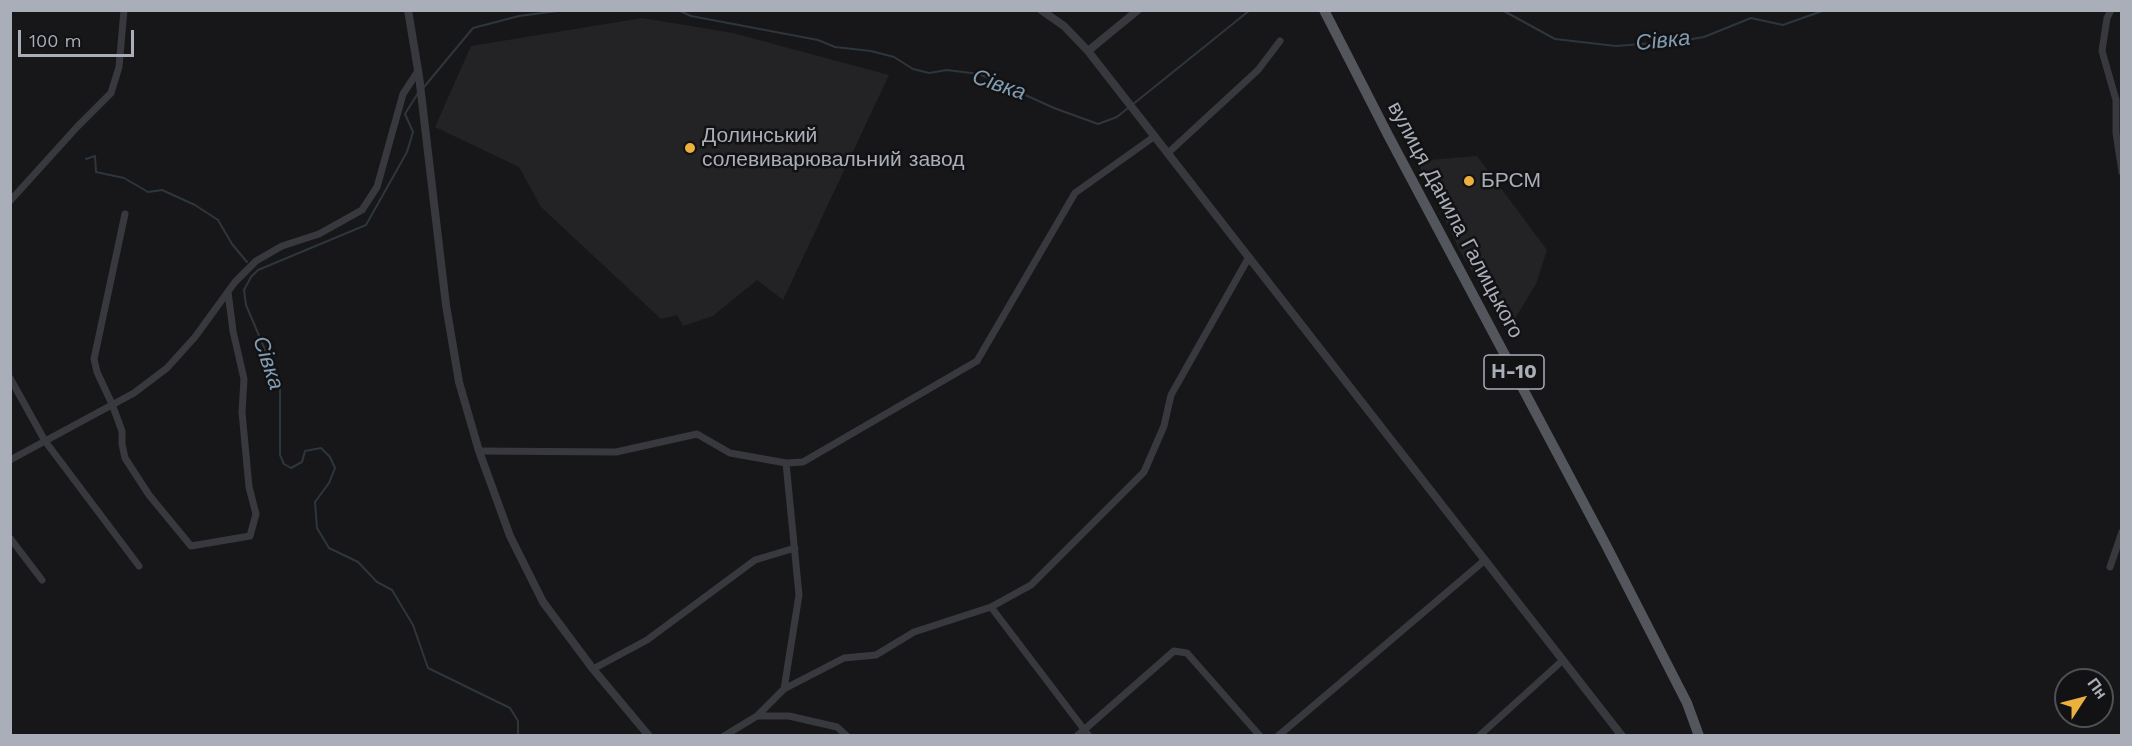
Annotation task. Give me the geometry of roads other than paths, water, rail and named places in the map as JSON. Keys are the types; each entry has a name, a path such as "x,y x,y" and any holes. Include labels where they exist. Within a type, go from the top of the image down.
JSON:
{"main road":[{"name":"вулиця Данила Галицького","path":"1324,10 1606,545 1687,703 1699,735"}],"street":[{"path":"10,201 111,93 119,67 124,10"},
{"path":"408,10 418,73 446,305 459,382 479,451 510,536 543,602 593,669 649,735"},
{"path":"1041,10 1064,26 1088,51 1622,735"},
{"path":"1088,51 1138,10"},
{"path":"2111,10 2107,18 2102,51 2116,100 2116,134 2121,172"},
{"path":"1168,153 1258,70 1281,41"},
{"path":"10,460 134,393 167,368 195,338 235,282 256,261 282,246 319,234 362,210 377,187 403,94 418,73"},
{"path":"479,451 615,452 697,435 730,453 786,463 803,462 977,361 1075,193 1155,136"},
{"path":"125,214 94,359 97,372 122,431 125,458 149,495 191,546 250,536 256,514 249,487 242,412 244,380 233,331 228,292"},
{"path":"724,735 756,716 784,688 844,658 876,655 914,632 991,607 1031,585 1144,472 1164,426 1171,395 1249,257"},
{"path":"10,378 45,441 139,566"},
{"path":"784,688 799,595 786,463"},
{"path":"2110,567 2121,532"},
{"path":"10,538 42,580"},
{"path":"593,669 647,640 755,560 795,548"},
{"path":"1278,735 1485,560"},
{"path":"991,607 1087,732"},
{"path":"1077,735 1087,732 1174,651 1187,653 1260,735"},
{"path":"1479,735 1563,660"},
{"path":"756,716 789,716 837,727 847,735"}],"waterway":[{"name":"Сівка","path":"424,87 473,28 519,16 565,10"},
{"name":"Сівка","path":"678,10 691,16 818,40 835,47 871,51 894,57 913,69 929,73 947,70 979,74 1054,108 1098,124 1117,117 1128,108"},
{"name":"Сівка","path":"1132,105 1250,10"},
{"name":"Сівка","path":"1502,10 1555,39 1616,46 1704,37 1751,18 1783,25 1825,10"},
{"name":"Сівка","path":"418,93 405,114 413,132 407,152 366,225 258,270 244,290 246,305 280,385 280,455 284,464 291,468 302,462 305,451 321,448 330,457 335,468 329,483 315,502 317,528 329,548 358,562 377,582 392,590 413,625 428,668 510,708 518,721 518,736"},
{"path":"86,159 95,156 96,172 124,178 148,192 162,190 195,205 218,220 232,244 247,262"}],"place":[{"name":"Долинський солевиварювальний завод","path":"690,148"},
{"name":"БРСМ","path":"1469,181"}]}
